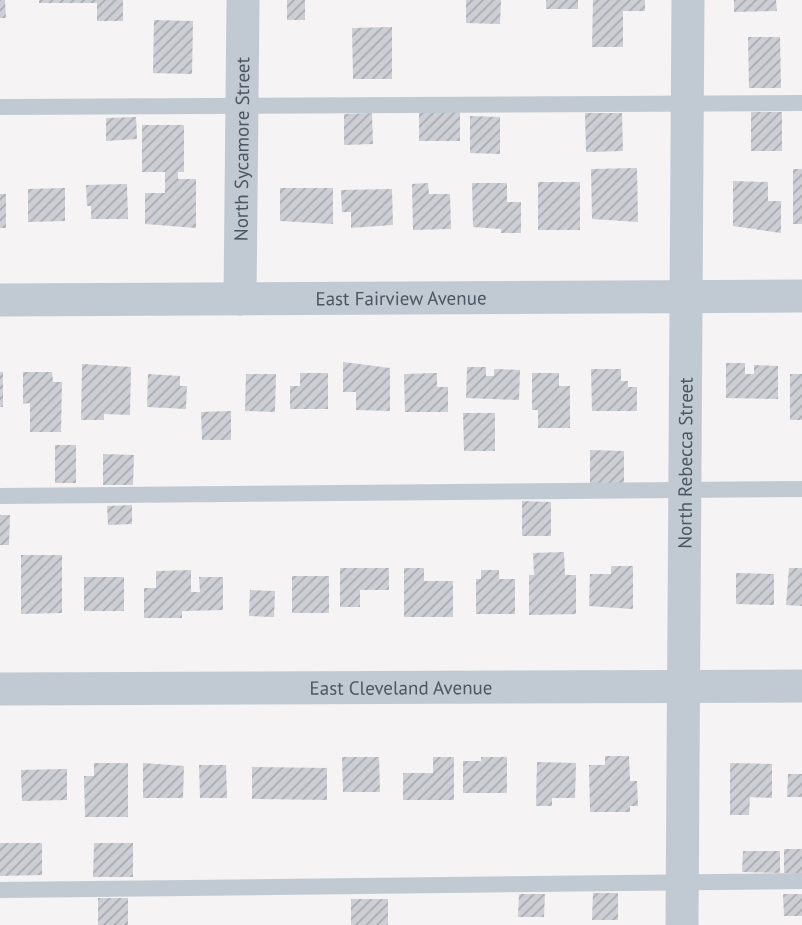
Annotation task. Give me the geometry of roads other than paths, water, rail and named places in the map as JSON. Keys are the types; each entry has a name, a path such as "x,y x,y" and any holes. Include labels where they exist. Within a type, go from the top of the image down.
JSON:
{"street":[{"name":"North Sycamore Street","path":"240,299 243,0"},
{"name":"North Rebecca Street","path":"682,925 688,0"},
{"name":"East Fairview Avenue","path":"0,300 802,296"},
{"name":"East Cleveland Avenue","path":"0,690 802,686"}],"lane":[{"path":"0,107 802,103"},
{"path":"0,496 802,489"},
{"path":"0,890 802,881"}]}
